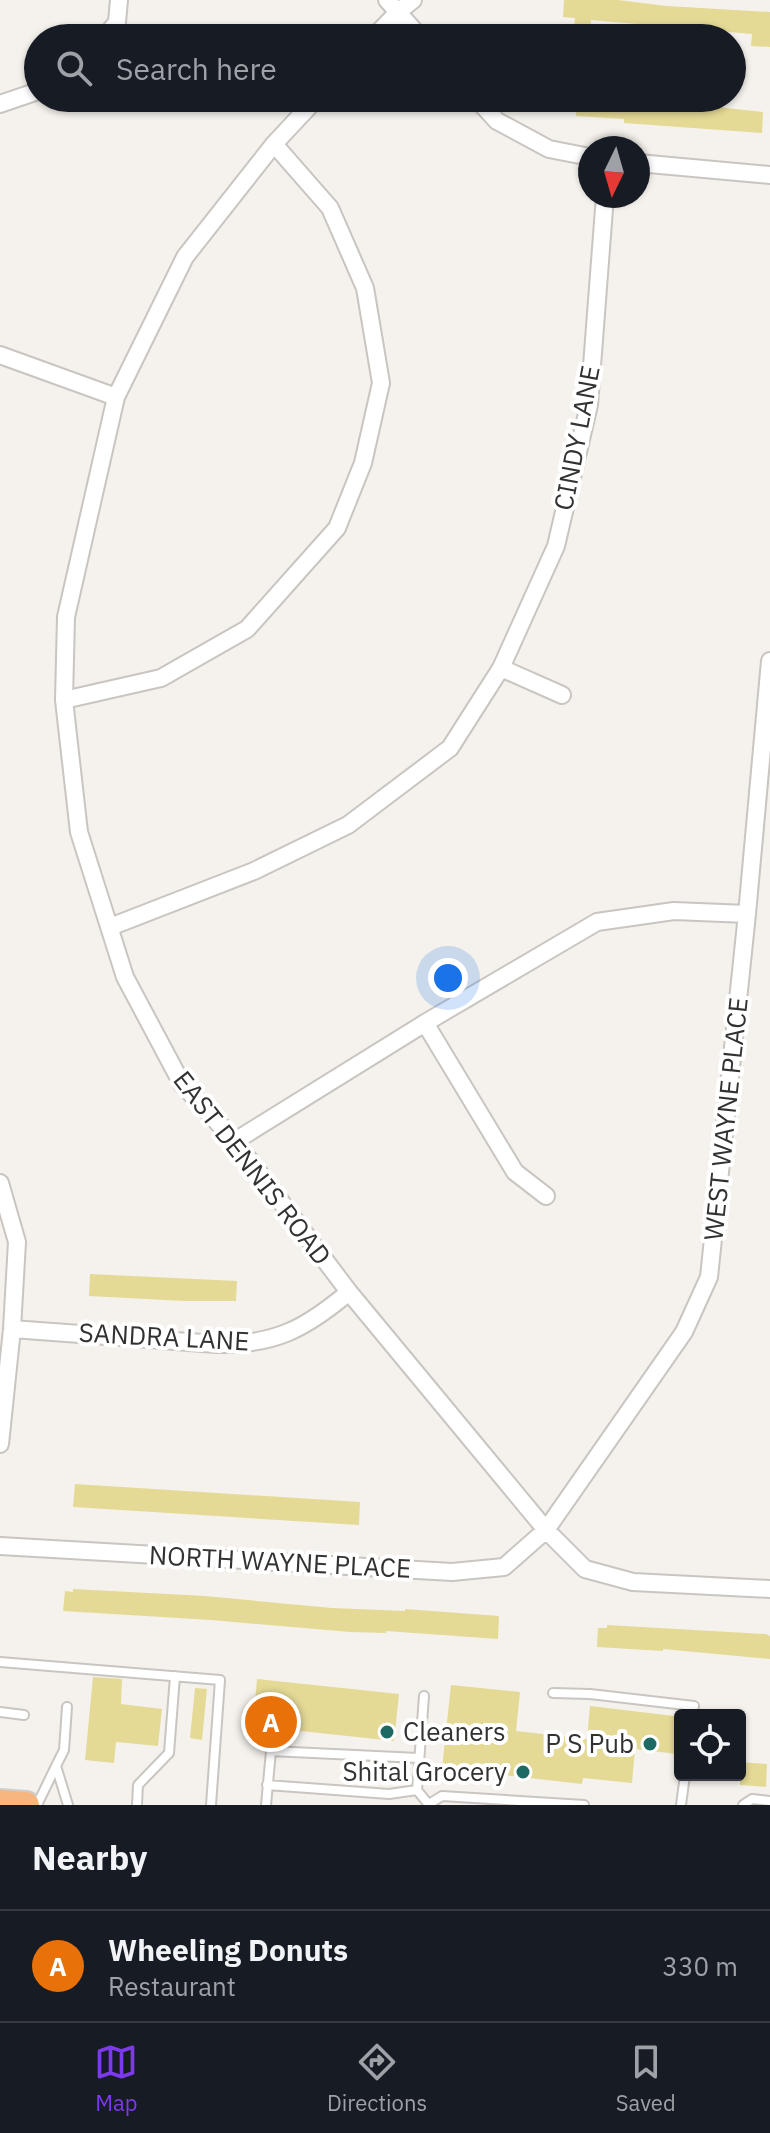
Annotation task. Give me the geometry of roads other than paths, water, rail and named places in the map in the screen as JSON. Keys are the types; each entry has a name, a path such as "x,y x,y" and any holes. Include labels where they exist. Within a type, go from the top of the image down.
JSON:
{"main road":[{"path":"0,1803 26,1805"}],"street":[{"path":"115,24 119,0"},
{"path":"381,24 392,6 413,0"},
{"path":"392,6 408,24"},
{"path":"0,104 24,96"},
{"name":"EAST DENNIS ROAD","path":"304,112 274,144 185,257 116,397 66,617 64,700 79,832 125,977 182,1084 235,1141 349,1292 546,1530 585,1569 621,1579 770,1589"},
{"path":"489,112 497,121 549,149 578,155"},
{"path":"64,700 161,678 247,629 337,528 363,463 381,383 365,288 330,208 274,144"},
{"path":"650,164 770,175"},
{"name":"CINDY LANE","path":"110,927 254,871 348,825 450,748 501,668 556,546 589,405 604,208"},
{"path":"0,355 116,397"},
{"name":"WEST WAYNE PLACE","path":"546,1530 684,1332 709,1277 770,661"},
{"path":"501,668 562,695"},
{"path":"235,1141 425,1023 597,922 674,911 747,914"},
{"path":"425,1023 515,1172 546,1196"},
{"path":"0,1183 17,1242 0,1444"},
{"name":"SANDRA LANE","path":"12,1329 249,1344 301,1328 349,1292"},
{"name":"NORTH WAYNE PLACE","path":"0,1546 452,1572 504,1567 546,1530"}],"lane":[{"path":"0,1662 220,1680 211,1805"},
{"path":"137,1805 138,1785 169,1753 175,1676"},
{"path":"553,1693 590,1694 694,1706 693,1709"},
{"path":"424,1696 417,1790 429,1804 442,1796 584,1805"},
{"path":"37,1805 64,1750 67,1707"},
{"path":"0,1712 24,1715"},
{"path":"266,1805 271,1751 418,1758"},
{"path":"56,1766 68,1805"},
{"path":"681,1805 684,1781"},
{"path":"267,1785 389,1794 417,1790"},
{"path":"743,1805 752,1799 770,1801"}],"place":[{"name":"Wheeling Donuts","path":"271,1722"},
{"name":"Cleaners","path":"387,1732"},
{"name":"P S Pub","path":"650,1744"},
{"name":"Shital Grocery","path":"523,1772"}]}
